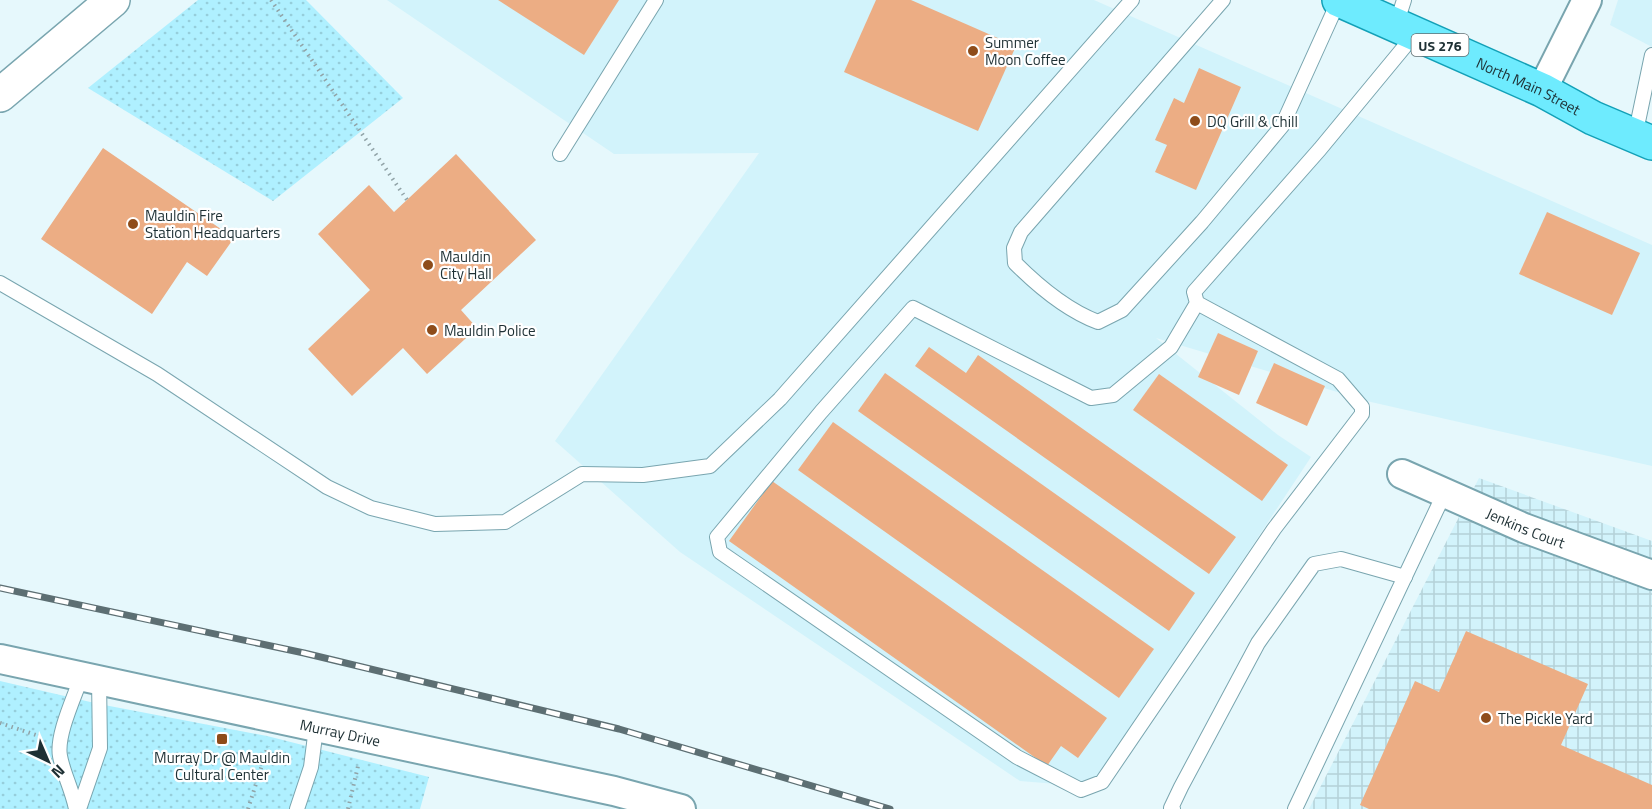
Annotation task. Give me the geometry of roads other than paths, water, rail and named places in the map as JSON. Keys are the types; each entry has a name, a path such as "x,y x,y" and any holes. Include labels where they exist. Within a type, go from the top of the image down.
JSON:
{"main road":[{"path":"0,95 113,0"},
{"name":"North Main Street","path":"1339,0 1405,20 1644,140"}],"street":[{"path":"1542,90 1587,0"},
{"name":"Jenkins Court","path":"1401,474 1524,528 1652,575"},
{"name":"Murray Drive","path":"0,659 615,791 681,809"}],"lane":[{"path":"560,154 612,74 656,0"},
{"path":"0,283 157,374 327,487 372,508 435,524 505,522 582,474 643,475 710,466 780,399 1132,0"},
{"path":"1223,0 1021,232 1014,248 1015,263 1034,282 1078,315 1098,322 1122,310 1202,222 1282,126 1339,0"},
{"path":"1197,303 1338,379 1362,407 1362,414 1275,529 1160,693 1102,782 1081,790 1017,757 720,552 717,537 821,412 913,308 1091,398 1113,395 1171,347 1197,303 1194,292 1320,149 1405,20"},
{"path":"1644,140 1652,55"},
{"path":"1295,809 1444,494"},
{"path":"1173,809 1171,808 1181,787 1258,643 1314,564 1341,559 1405,577"},
{"path":"77,809 72,787 60,756 59,742 90,677"},
{"path":"77,809 100,748 90,677"},
{"path":"297,809 311,767 316,728"}],"railway":[{"path":"0,588 304,653 619,729 890,809"}],"place":[{"name":"Summer Moon Coffee","path":"973,51"},
{"name":"DQ Grill & Chill","path":"1195,121"},
{"name":"Mauldin Fire Station Headquarters","path":"133,224"},
{"name":"Mauldin City Hall","path":"428,265"},
{"name":"Mauldin Police","path":"432,330"},
{"name":"The Pickle Yard","path":"1486,718"},
{"name":"Murray Dr @ Mauldin Cultural Center","path":"222,739"}]}
